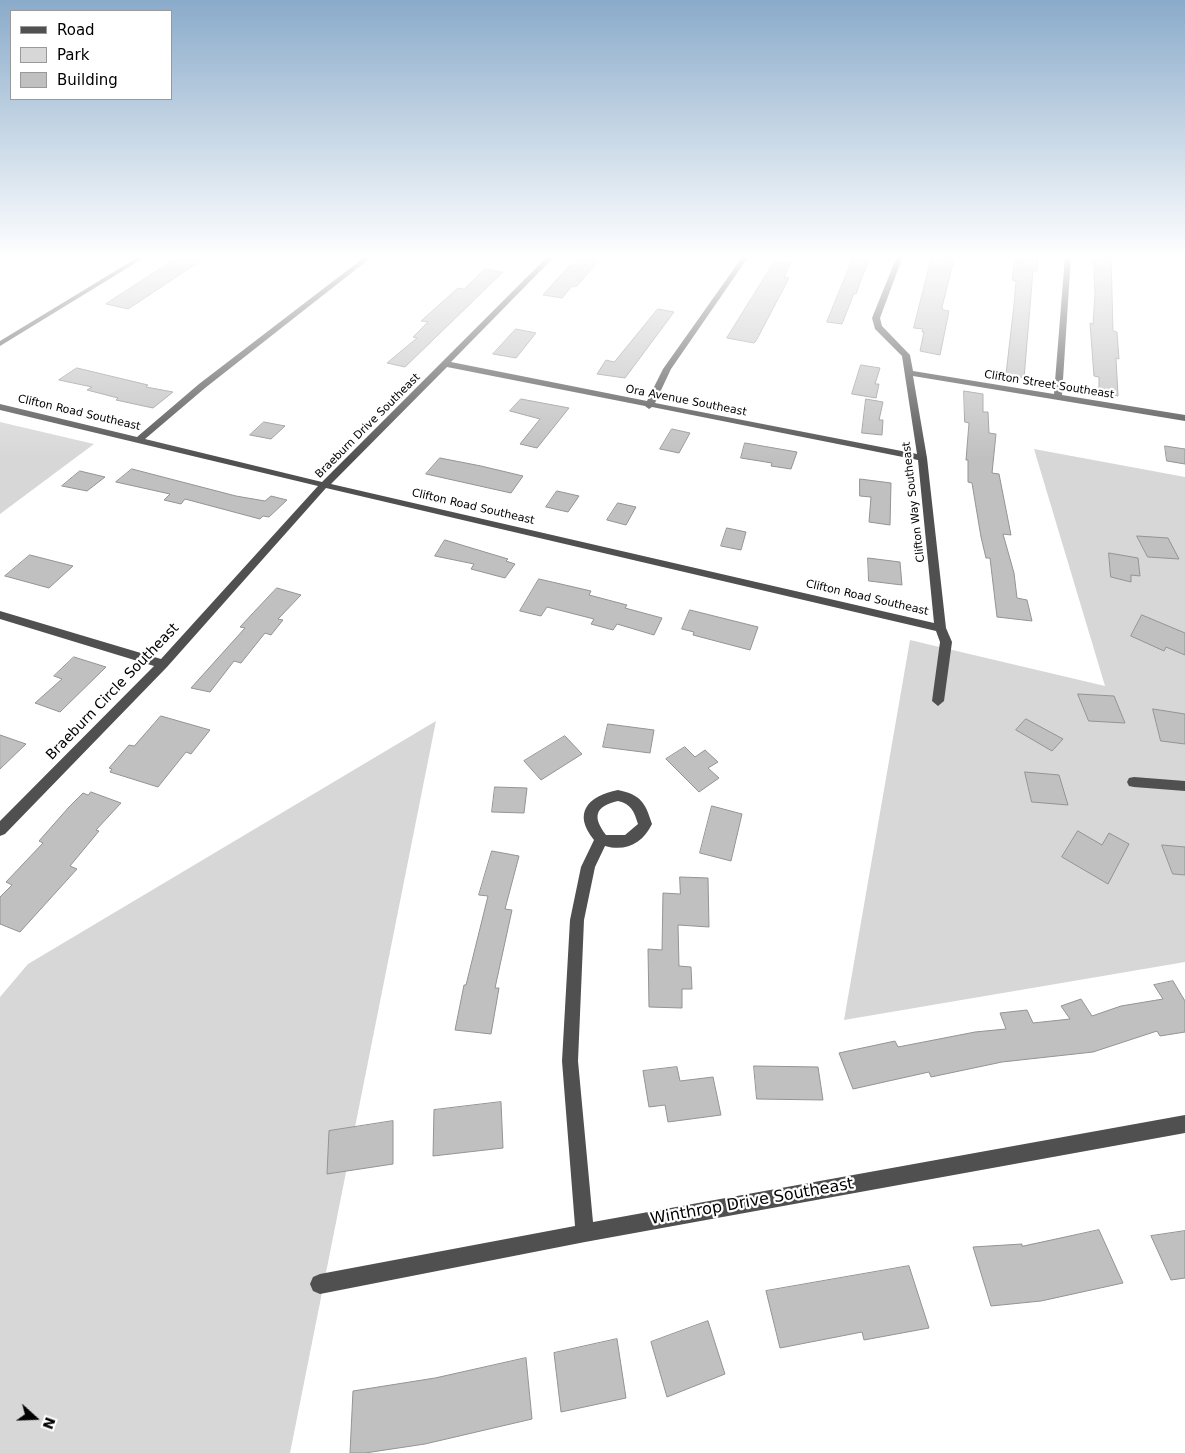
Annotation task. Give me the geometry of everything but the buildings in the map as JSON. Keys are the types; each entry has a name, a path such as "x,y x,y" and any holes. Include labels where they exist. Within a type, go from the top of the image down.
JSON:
{"street":[{"path":"0,344 33,324"},
{"path":"139,440 202,386 282,324"},
{"name":"Braeburn Drive Southeast","path":"244,574 324,485 485,324"},
{"path":"649,406 667,369 699,324"},
{"name":"Clifton Way Southeast","path":"877,324 878,328 906,355 910,373 922,458 940,628 946,642 938,701"},
{"path":"1058,398 1063,324"},
{"name":"Ora Avenue Southeast","path":"446,364 649,406 922,458"},
{"name":"Clifton Street Southeast","path":"910,373 1185,418"},
{"name":"Clifton Road Southeast","path":"0,407 324,485 940,628"},
{"name":"Braeburn Circle Southeast","path":"0,830 162,664 244,574"},
{"path":"0,614 162,664"},
{"path":"1134,782 1185,786"},
{"path":"585,1232 570,1061 577,920 588,867 601,839"},
{"name":"Winthrop Drive Southeast","path":"320,1284 585,1232 1185,1124"}],"green space":[{"path":"0,422 94,444 0,514"},
{"path":"1034,449 1185,477 1185,962 844,1020 910,640 1105,686"},
{"path":"436,721 290,1453 0,1453 0,997 28,964"}]}
